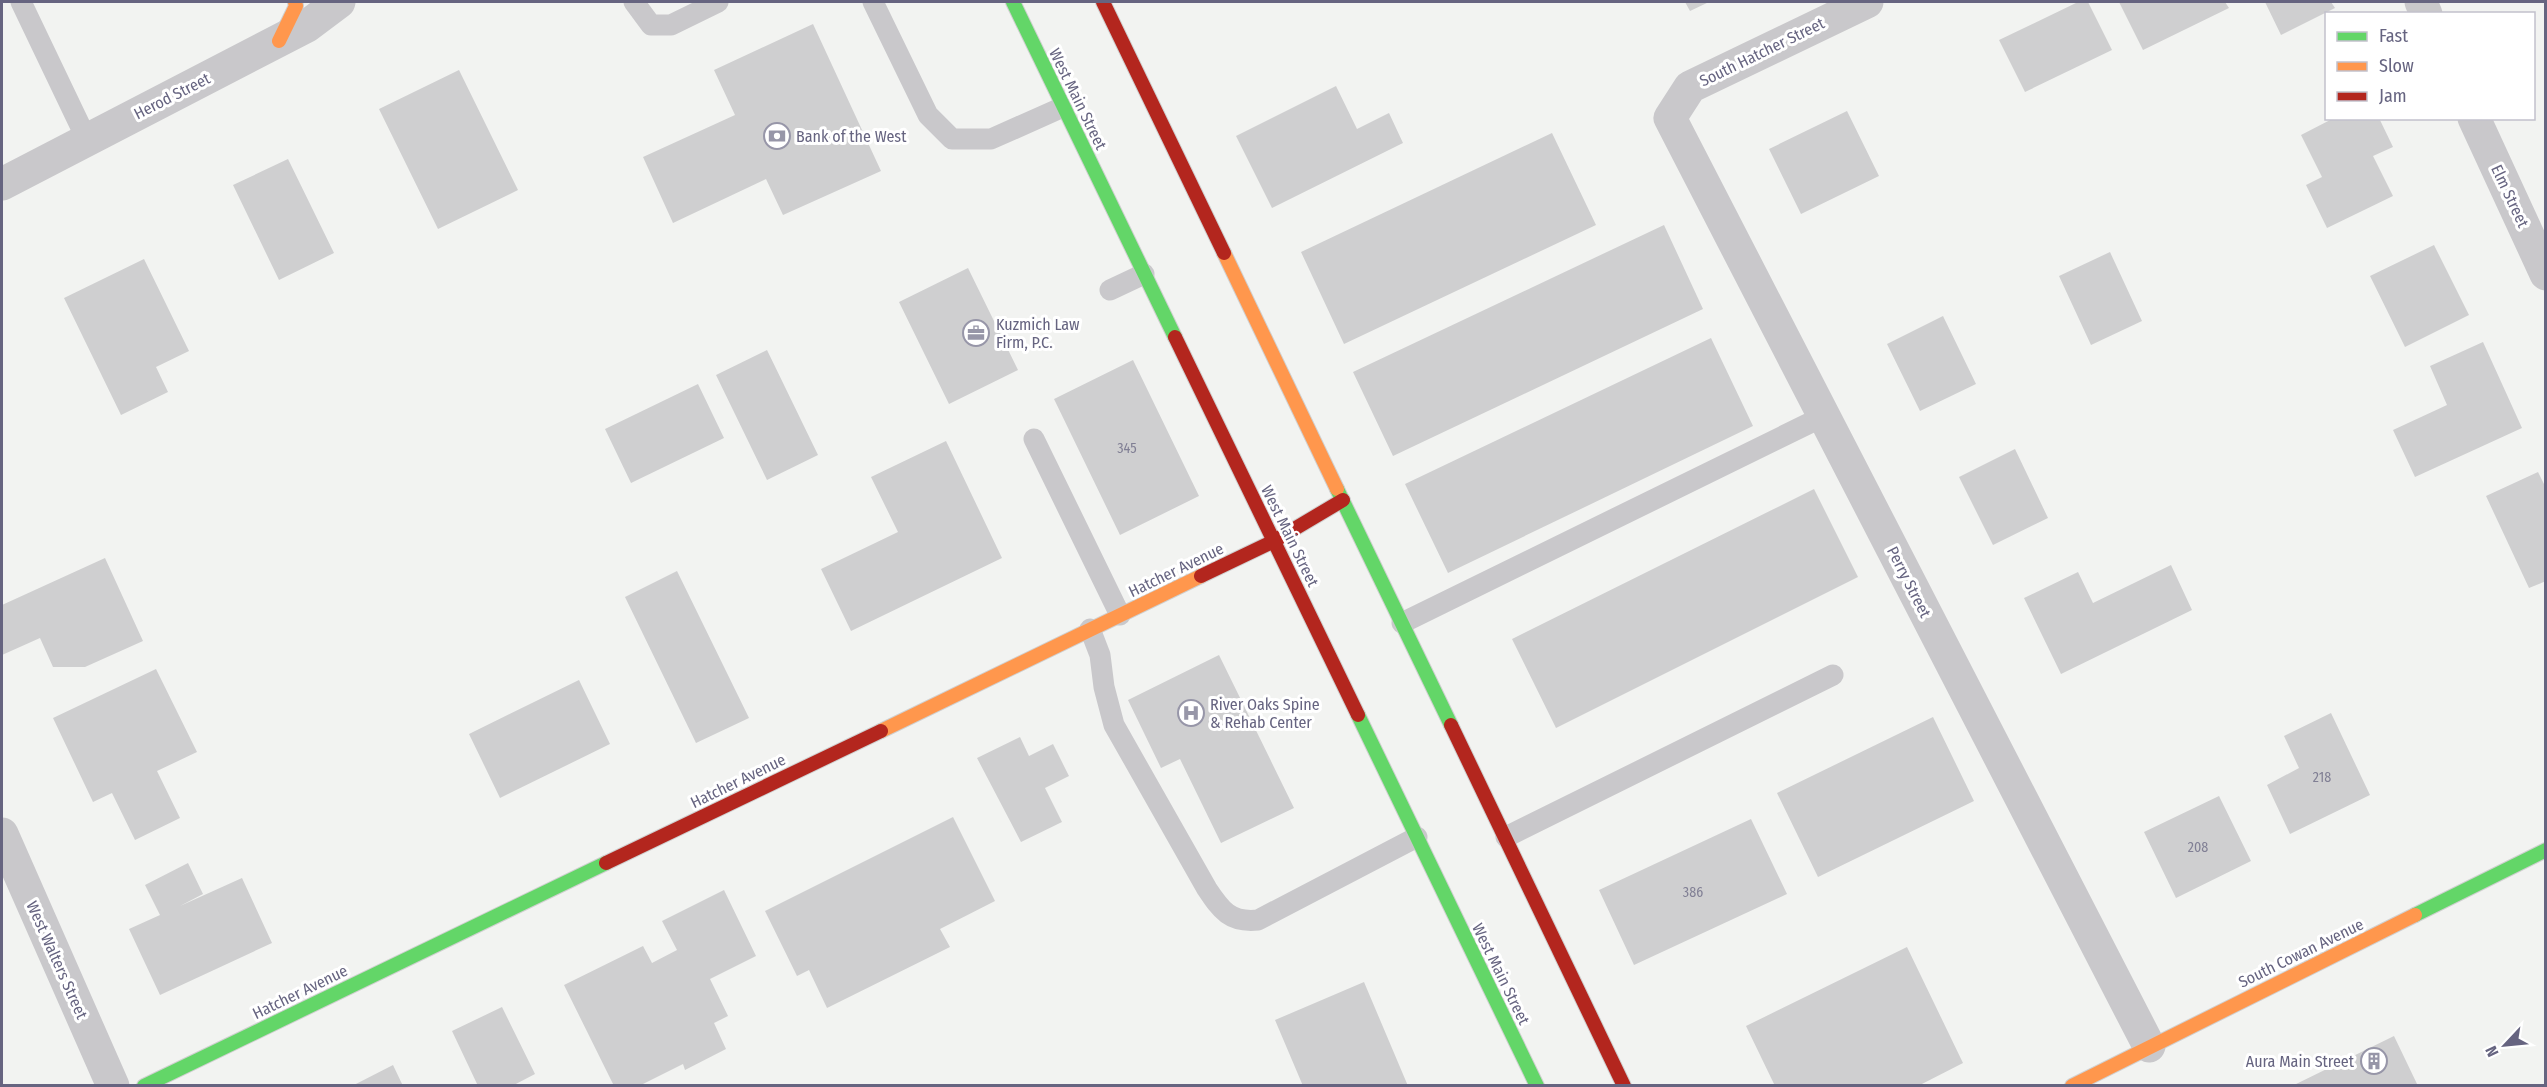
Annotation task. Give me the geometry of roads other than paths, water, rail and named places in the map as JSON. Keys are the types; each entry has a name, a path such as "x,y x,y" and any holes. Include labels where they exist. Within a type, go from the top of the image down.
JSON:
{"main road":[{"path":"279,40 296,6 295,2"},
{"name":"West Main Street","path":"1013,2 1537,1086"},
{"path":"1107,3 1624,1086"},
{"name":"Hatcher Avenue","path":"144,1086 1274,541 1343,500"},
{"name":"South Cowan Avenue","path":"2072,1086 2546,850"}],"street":[{"name":"Herod Street","path":"2,184 307,26 339,2"},
{"name":"South Hatcher Street","path":"1670,118 1690,87 1867,2"},
{"name":"Perry Street","path":"1670,118 2149,1046"},
{"name":"Elm Street","path":"2475,120 2546,274"},
{"name":"West Walters Street","path":"2,834 113,1086"}],"lane":[{"path":"21,2 87,140"},
{"path":"633,2 651,25 671,25 718,2"},
{"path":"873,2 928,115 952,139 991,140 1063,107"},
{"path":"1110,290 1144,274"},
{"path":"1402,623 1824,416"},
{"path":"1034,439 1120,615"},
{"path":"1090,629 1100,655 1104,687 1114,725 1207,889 1219,907 1231,916 1243,922 1258,920 1417,837"},
{"path":"1506,837 1833,675"}],"place":[{"name":"Bank of the West","path":"777,136"},
{"name":"Kuzmich Law Firm, P.C.","path":"976,333"},
{"name":"River Oaks Spine & Rehab Center","path":"1191,713"},
{"name":"Aura Main Street","path":"2374,1061"}]}
